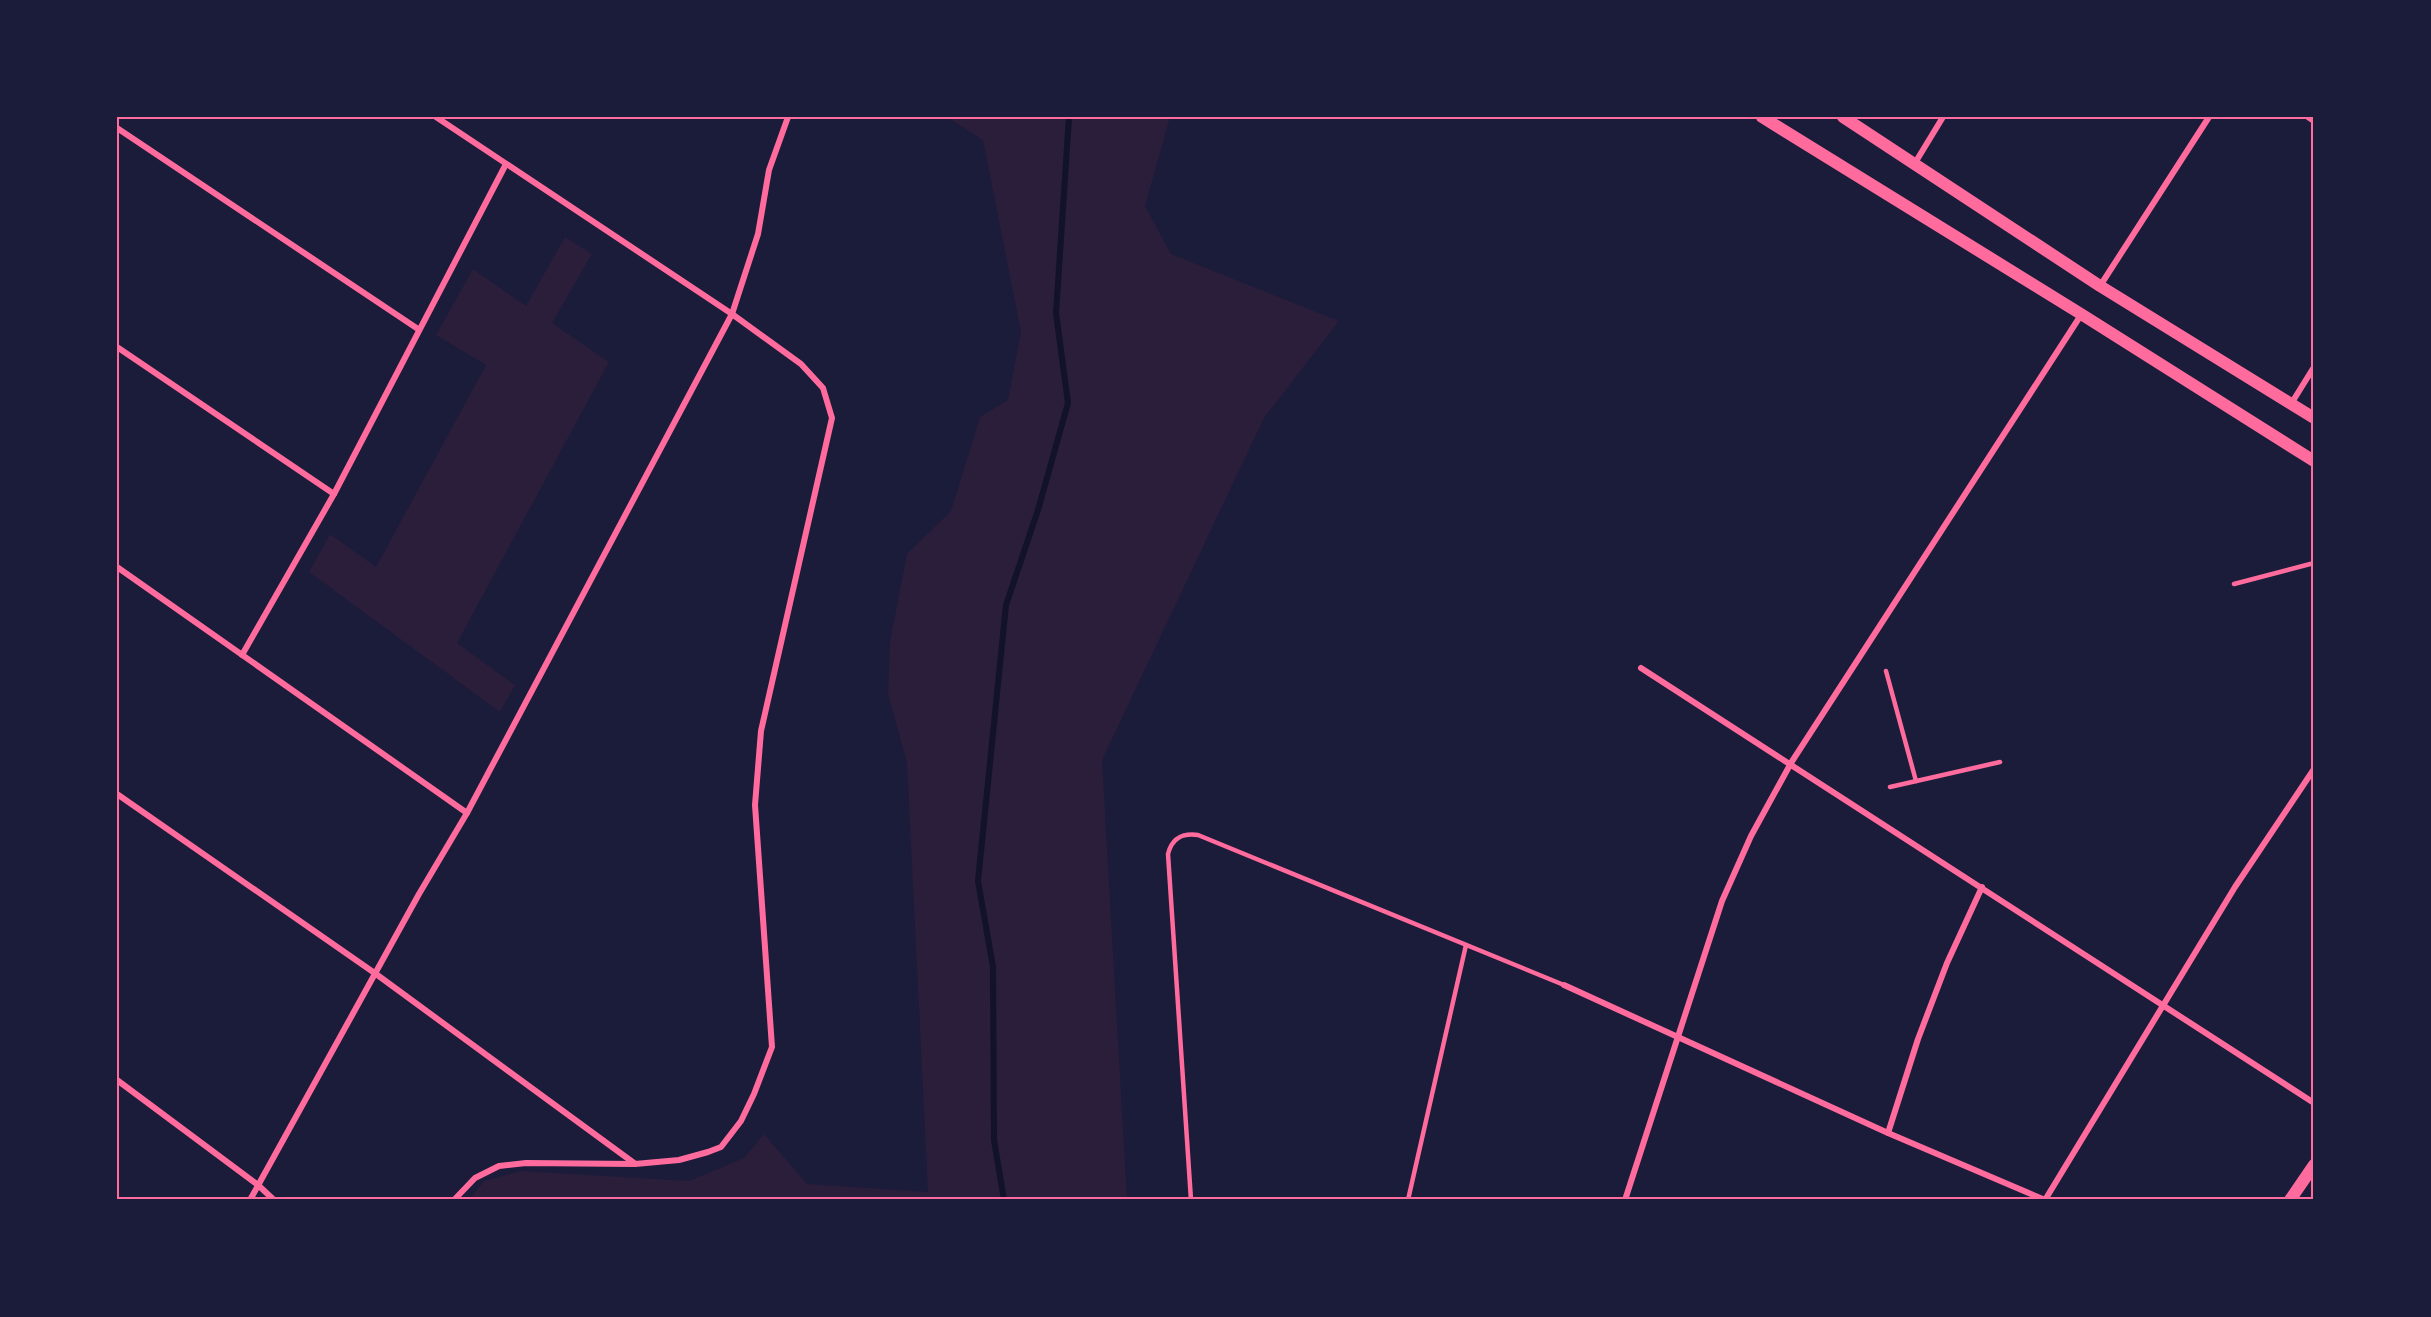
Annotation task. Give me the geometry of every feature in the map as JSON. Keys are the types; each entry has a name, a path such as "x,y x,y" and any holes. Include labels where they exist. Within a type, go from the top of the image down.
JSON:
{"main road":[{"path":"1762,117 2314,461"},
{"path":"1843,117 2100,285 2314,418"},
{"path":"2290,1200 2314,1165"}],"street":[{"path":"436,117 732,314 801,364 823,387 831,418 761,731 755,805 772,1047 741,1121 721,1147 679,1160 635,1164 526,1163 499,1166 475,1178 454,1200"},
{"path":"250,1200 419,894 467,813 732,314 758,234 769,170 788,117"},
{"path":"1915,163 1943,117"},
{"path":"2100,285 2209,117"},
{"path":"2308,117 2314,121"},
{"path":"117,128 418,329"},
{"path":"242,656 334,494 506,164"},
{"path":"1625,1200 1722,901 1751,836 1791,763 2081,314"},
{"path":"117,347 334,494"},
{"path":"2291,405 2314,367"},
{"path":"117,567 467,813"},
{"path":"1641,668 2314,1103"},
{"path":"1564,985 1888,1133 2045,1200 2235,887 2314,769"},
{"path":"117,794 376,974 635,1164"},
{"path":"1888,1133 1918,1040 1939,985 1982,888"},
{"path":"117,1080 258,1185 274,1200"}],"lane":[{"path":"2234,584 2314,563"},
{"path":"1886,671 1916,781"},
{"path":"1890,787 2000,762"},
{"path":"1191,1200 1168,854 1175,839 1186,834 1198,835 1564,985"},
{"path":"1408,1200 1466,945"}],"shaded area":[{"path":"947,117 1170,117 1145,206 1171,254 1339,321 1264,418 1102,760 1127,1200 469,1200 484,1181 521,1171 689,1181 744,1158 764,1134 807,1184 928,1192 907,763 888,694 890,641 907,554 951,511 980,417 1008,400 1021,332 983,140"},
{"path":"565,237 592,254 552,323 609,362 457,643 515,685 500,712 309,572 330,534 376,567 486,365 436,335 473,269 526,306"}],"waterway":[{"path":"1004,1200 994,1140 993,967 978,881 1006,605 1038,510 1068,403 1056,313 1069,117"}]}
